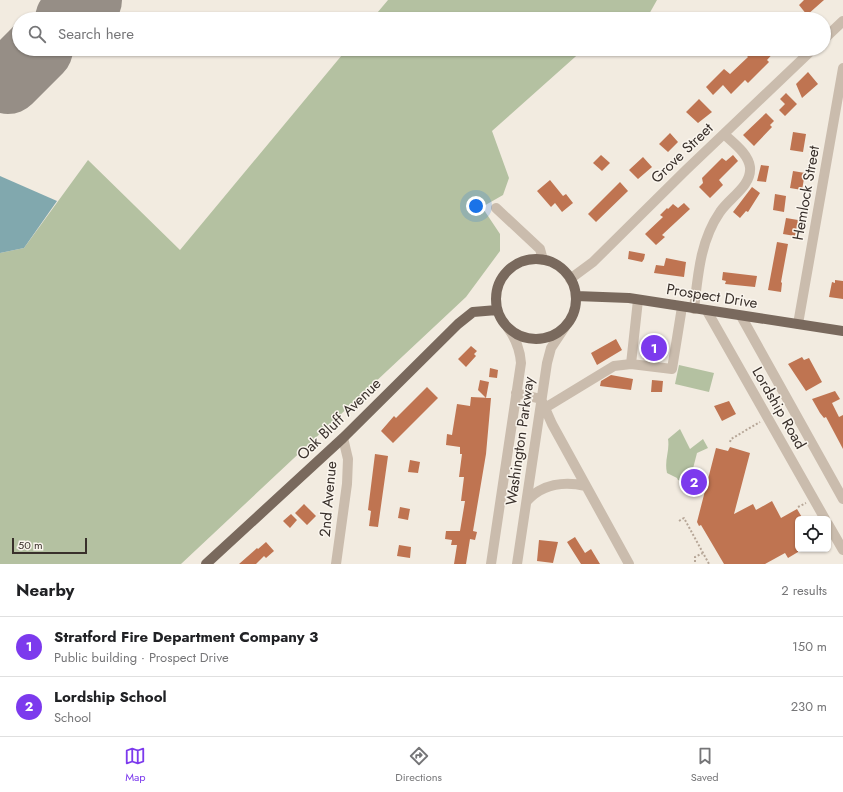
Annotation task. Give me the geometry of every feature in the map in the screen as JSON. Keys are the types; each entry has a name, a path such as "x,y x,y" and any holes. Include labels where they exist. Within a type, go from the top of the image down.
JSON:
{"main road":[{"path":"531,259 543,260 558,266 570,279 576,296 572,318 565,327 552,336 537,339 522,337 508,328 502,320 497,310 496,298 498,287 507,273 520,262 531,259"},
{"name":"Prospect Drive","path":"576,296 638,300 843,331"},
{"name":"Oak Bluff Avenue","path":"206,564 343,438 458,324 473,312 497,310"}],"street":[{"path":"831,32 843,21"},
{"name":"Grove Street","path":"570,279 593,262 807,56"},
{"name":"Hemlock Street","path":"798,324 843,68"},
{"path":"694,309 700,257 707,236 720,212 743,186 749,174 750,167 744,154 724,134"},
{"path":"496,208 540,249 543,260"},
{"path":"631,364 638,300"},
{"path":"542,406 614,366 631,364 672,369 682,307"},
{"name":"Lordship Road","path":"707,311 823,516"},
{"name":"Lordship Road","path":"741,316 843,499"},
{"name":"Washington Parkway","path":"517,564 542,406 547,363 551,348 565,327"},
{"name":"Washington Parkway","path":"492,564 521,363 520,352 516,339 508,328"},
{"path":"516,393 542,406 629,564"},
{"name":"2nd Avenue","path":"336,564 347,484 348,459 343,438"},
{"path":"527,501 537,491 550,486 575,483 586,486"},
{"path":"831,529 843,550"}],"path":[{"path":"730,442 731,439 768,418"},
{"path":"679,521 684,518 709,564"},
{"path":"695,562 695,557 703,553"}],"green space":[{"path":"388,0 657,0 650,12 378,12"},
{"path":"341,56 576,56 492,131 509,178 503,195 482,207 500,234 500,251 466,297 181,564 0,564 0,253 24,248 88,160 180,250"},
{"path":"679,365 714,373 709,392 675,384"},
{"path":"680,429 690,449 703,439 708,448 697,453 689,484 678,480 667,473 666,468 668,439"}],"water":[{"path":"0,176 57,201 24,248 0,253"}],"building":[{"path":"804,0 824,0 810,12 805,12 799,5"},
{"path":"747,56 771,56 767,60 769,62 748,83 745,80 731,94 723,85 713,95 706,87 724,69 730,74 748,57"},
{"path":"808,72 818,84 802,98 796,84"},
{"path":"786,93 797,104 785,116 779,110 785,104 780,99"},
{"path":"699,99 712,112 698,123 686,112"},
{"path":"766,113 774,121 770,125 772,127 754,146 743,135"},
{"path":"793,132 806,134 803,152 790,150"},
{"path":"670,133 678,142 668,152 659,144"},
{"path":"601,155 610,163 602,171 593,163"},
{"path":"733,155 738,161 719,180 723,185 710,198 699,187 703,183 702,178 722,158 726,161"},
{"path":"643,157 652,167 638,179 629,170"},
{"path":"761,165 769,166 766,182 757,181"},
{"path":"793,171 805,173 802,190 790,188"},
{"path":"550,180 563,196 566,194 573,203 562,212 555,203 551,207 537,191"},
{"path":"620,182 628,191 596,222 588,214"},
{"path":"752,187 760,193 748,212 746,211 740,218 733,212"},
{"path":"775,194 786,196 784,212 773,210"},
{"path":"684,203 690,209 662,235 665,237 656,245 645,234 663,217 660,215 667,208 668,209 673,204 678,208"},
{"path":"786,218 798,220 795,236 783,234"},
{"path":"777,242 788,244 781,282 781,292 768,290"},
{"path":"629,251 645,254 642,262 628,259"},
{"path":"666,258 686,262 684,277 654,273 656,265 664,266"},
{"path":"723,272 757,276 755,287 725,284 726,281 722,280"},
{"path":"835,280 843,281 843,299 829,297 832,282 835,283"},
{"path":"646,336 664,338 661,361 643,359"},
{"path":"616,339 622,350 597,365 591,353"},
{"path":"471,346 477,351 474,354 476,356 466,367 458,359"},
{"path":"802,357 804,360 809,358 822,382 806,391 788,364"},
{"path":"490,368 498,370 497,378 489,377"},
{"path":"611,375 633,379 631,390 600,386 601,381"},
{"path":"480,380 489,382 486,398 478,390"},
{"path":"652,380 663,381 662,392 651,392"},
{"path":"427,387 438,398 393,443 381,431 394,416 396,418"},
{"path":"835,391 840,399 832,403 839,417 843,415 843,449 826,417 824,418 820,413 812,399"},
{"path":"471,397 491,398 486,454 473,531 477,532 475,540 470,539 466,564 454,564 457,545 451,545 452,540 445,539 446,531 460,531 465,501 461,501 464,477 459,477 462,454 460,454 460,447 446,445 447,434 452,435 457,404 470,406"},
{"path":"729,401 736,414 722,421 714,406"},
{"path":"730,447 750,453 734,514 753,504 756,510 772,501 781,518 797,509 801,516 795,516 795,552 798,552 788,558 785,553 765,564 724,564 701,525 699,526 697,522 716,448 728,451"},
{"path":"375,454 388,456 378,527 369,526 371,511 368,510"},
{"path":"410,460 420,462 418,473 408,472"},
{"path":"304,504 316,516 307,525 295,513"},
{"path":"400,507 410,509 408,520 398,518"},
{"path":"291,514 297,520 290,528 283,521"},
{"path":"575,537 585,553 591,549 600,564 581,564 567,542"},
{"path":"539,540 558,542 553,563 537,561"},
{"path":"266,542 274,551 266,558 264,556 256,564 239,564 257,548 258,549"},
{"path":"399,545 411,547 410,558 397,556"}],"runway":[{"path":"76,12 88,0"},
{"path":"8,80 32,56"}],"place":[{"name":"Stratford Fire Department Company 3","path":"654,348"},
{"name":"Lordship School","path":"694,482"}]}
